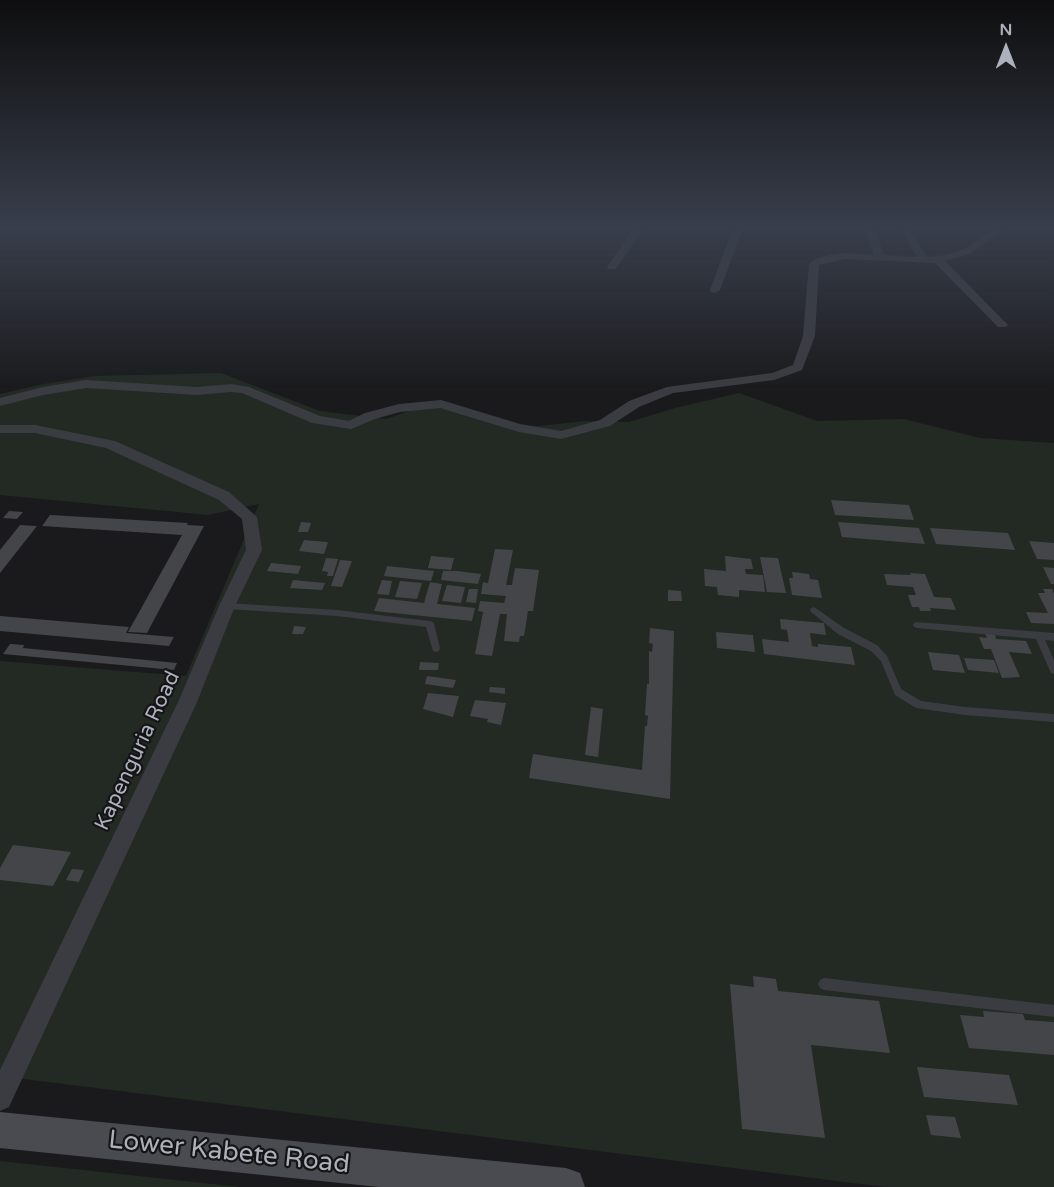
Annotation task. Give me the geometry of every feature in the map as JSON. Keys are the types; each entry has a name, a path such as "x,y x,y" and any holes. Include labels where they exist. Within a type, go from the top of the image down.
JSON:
{"main road":[{"name":"Lower Kabete Road","path":"0,1130 566,1187"}],"street":[{"path":"715,290 717,283"},
{"path":"0,402 43,391 86,384 197,391 231,388 245,390 317,420 351,425 370,416 399,408 441,404 519,428 561,435 605,423 633,404 671,390 774,376 798,367 809,336 813,283"},
{"path":"961,283 1002,325"},
{"name":"Kapenguria Road","path":"0,429 35,429 110,444 224,496 249,517 254,550 227,606 188,702 0,1098"}],"lane":[{"path":"227,606 337,613 430,624 436,648"},
{"path":"814,610 841,631 874,648 884,659 897,692 919,705 1054,718"},
{"path":"917,625 1054,637"},
{"path":"1039,636 1054,670"},
{"path":"824,984 1054,1011"}],"shaded area":[{"path":"221,373 320,411 386,419 435,402 530,427 585,421 629,422 675,408 739,393 817,421 904,419 980,438 1054,443 1054,1187 885,1187 0,1076 0,661 186,676 259,504 208,515 0,495 0,394 95,376"},
{"path":"0,1161 240,1187 0,1187"}],"building":[{"path":"831,500 909,505 914,520 835,515"},
{"path":"9,511 23,512 17,519 3,518"},
{"path":"50,515 188,523 187,525 204,526 147,633 128,632 182,535 42,526"},
{"path":"301,522 311,523 308,532 298,532"},
{"path":"838,522 919,528 925,544 842,537"},
{"path":"20,525 37,526 0,573 0,550"},
{"path":"930,528 1008,533 1015,550 936,544"},
{"path":"304,540 328,542 324,554 299,551"},
{"path":"1029,541 1054,543 1054,560 1037,559"},
{"path":"495,549 513,550 506,585 512,585 515,568 539,570 533,611 528,611 524,636 520,636 519,642 504,641 507,614 500,614 492,656 475,654 483,612 478,611 480,601 504,603 506,596 481,594 483,582 488,583"},
{"path":"431,556 454,558 451,570 428,568"},
{"path":"725,556 751,559 753,569 745,569 746,574 763,575 765,592 739,590 739,597 718,595 717,587 705,586 704,569 726,571"},
{"path":"760,557 778,558 786,593 767,592"},
{"path":"326,558 338,559 333,576 327,576 328,572 322,571"},
{"path":"340,560 352,561 342,587 331,586"},
{"path":"271,563 301,566 298,574 267,571"},
{"path":"387,566 434,571 431,581 384,576"},
{"path":"1043,567 1054,568 1054,584 1051,584"},
{"path":"443,571 481,574 478,584 441,580"},
{"path":"792,572 809,574 810,579 818,580 822,598 792,595 789,578 793,578"},
{"path":"910,573 925,574 934,597 951,598 956,610 930,608 931,611 920,611 919,607 912,607 908,595 916,595 913,587 887,585 884,574 911,575"},
{"path":"293,580 325,583 322,590 290,588"},
{"path":"382,580 392,581 389,595 377,594"},
{"path":"400,581 422,583 417,599 395,597"},
{"path":"430,582 442,584 437,604 475,608 472,621 374,611 379,598 424,603"},
{"path":"447,585 465,587 461,603 442,601"},
{"path":"469,589 478,589 476,603 466,602"},
{"path":"1043,589 1052,589 1054,594 1054,624 1031,623 1026,612 1048,613 1038,593 1045,593"},
{"path":"668,590 681,591 682,601 668,601"},
{"path":"0,616 129,627 126,633 174,637 169,646 0,631"},
{"path":"780,619 824,623 826,635 810,633 812,646 818,647 818,644 851,647 855,665 764,654 762,639 789,642 787,630 781,629"},
{"path":"294,626 306,627 303,634 292,634"},
{"path":"650,628 674,631 670,799 529,778 533,754 642,770 645,726 647,726 648,716 645,715 647,684 649,684 649,651 652,652 653,644 649,643"},
{"path":"716,632 753,635 755,652 717,648"},
{"path":"985,633 995,634 996,639 1026,641 1032,654 1009,652 1020,677 1002,678 991,649 984,649 979,637 987,638"},
{"path":"10,644 24,645 23,648 177,663 174,670 3,654"},
{"path":"928,652 959,655 965,673 933,670"},
{"path":"964,658 994,660 999,673 968,670"},
{"path":"420,662 439,663 438,670 419,670"},
{"path":"427,676 456,680 453,688 425,684"},
{"path":"490,687 505,688 505,694 489,692"},
{"path":"428,693 459,696 453,717 423,709"},
{"path":"475,700 506,703 501,725 487,722 488,719 470,716"},
{"path":"591,707 603,709 598,757 585,755"},
{"path":"13,845 71,852 53,886 0,880 0,868"},
{"path":"72,869 84,870 79,882 66,880"},
{"path":"753,976 776,979 778,991 879,1001 890,1053 811,1045 825,1138 742,1129 730,984 754,987"},
{"path":"983,1011 1023,1014 1025,1020 1054,1022 1054,1055 969,1048 960,1015 984,1017"},
{"path":"917,1067 1009,1075 1018,1105 924,1097"},
{"path":"926,1115 955,1117 961,1138 931,1135"}]}
